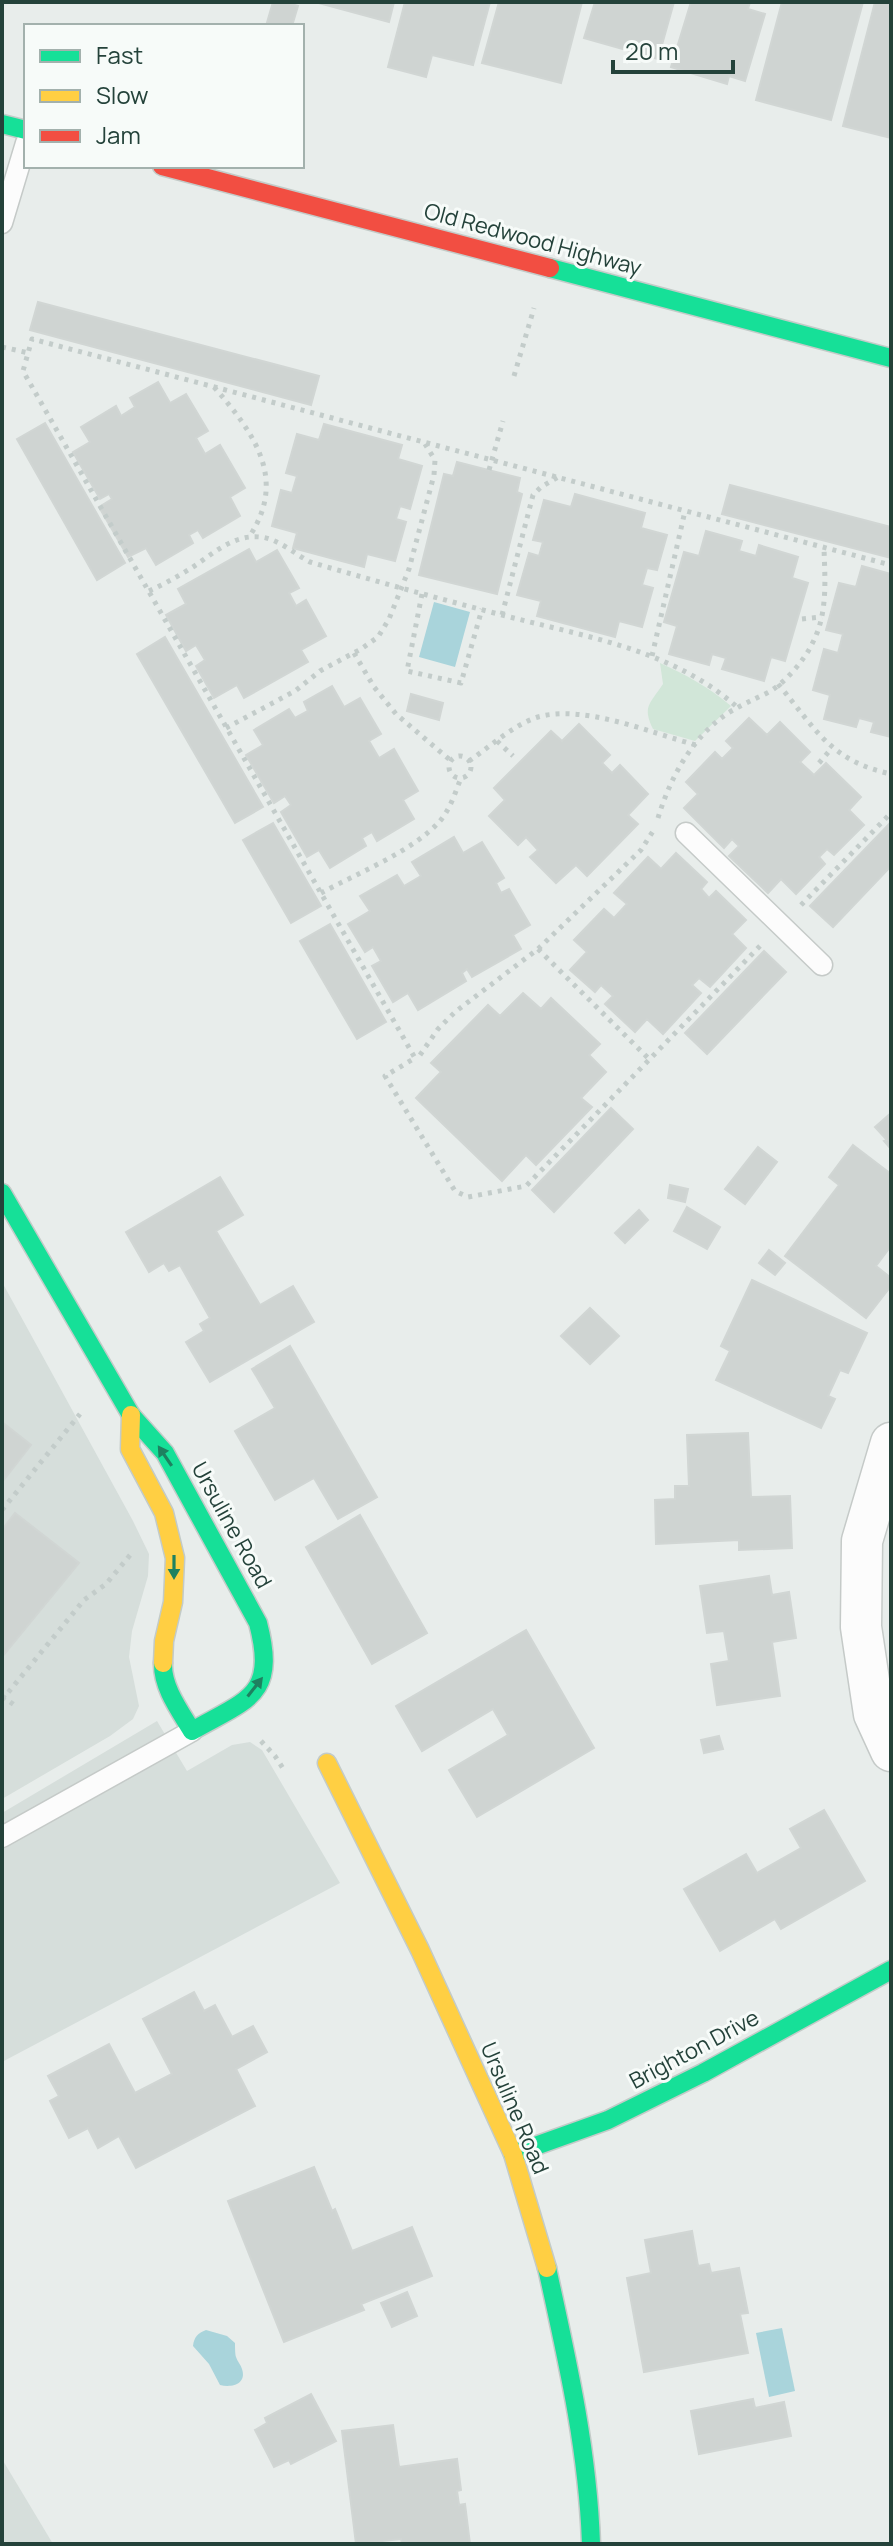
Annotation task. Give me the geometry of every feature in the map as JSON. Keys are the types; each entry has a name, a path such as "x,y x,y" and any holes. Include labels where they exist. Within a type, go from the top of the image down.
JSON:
{"street":[{"path":"2,124 24,130"},
{"name":"Old Redwood Highway","path":"170,168 891,358"},
{"name":"Ursuline Road","path":"2,1193 131,1415 165,1453 248,1602 266,1648 267,1668 262,1683 253,1694 192,1731 171,1694 163,1671 164,1641 173,1602 175,1558 164,1513 130,1449 131,1415"},
{"path":"891,1443 862,1541 861,1613 874,1714 891,1751"},
{"name":"Ursuline Road","path":"327,1763 398,1904 513,2154 543,2248 577,2408 590,2507 591,2544"},
{"name":"Brighton Drive","path":"513,2154 608,2120 703,2073 891,1970"}],"lane":[{"path":"2,223 24,150"},
{"path":"686,833 822,965"},
{"path":"2,1837 192,1731"}],"path":[{"path":"514,376 546,267"},
{"path":"891,565 32,339 23,371 415,1058 385,1076 455,1191 468,1197 526,1186 891,813"},
{"path":"2,347 29,353"},
{"path":"214,387 256,443 263,460 266,500 260,520 248,538"},
{"path":"489,470 503,421"},
{"path":"226,728 295,691 320,671 378,637 389,619 409,569 434,475 435,460 424,443"},
{"path":"502,615 533,495 558,477"},
{"path":"652,656 685,511"},
{"path":"149,591 185,572 220,546 260,537 310,562 628,647 681,668 715,688 737,707"},
{"path":"420,1055 438,1029 455,1012 538,949 641,850 656,826 676,771 696,745 725,715 770,692 812,646 825,598 824,548"},
{"path":"422,594 407,671 461,683 482,609"},
{"path":"802,619 822,617"},
{"path":"354,653 374,687 396,714 450,760"},
{"path":"778,684 832,748 868,769 891,774"},
{"path":"469,761 509,731 536,718 562,713 585,714 696,745"},
{"path":"497,741 513,756"},
{"path":"819,763 832,748"},
{"path":"450,760 460,755 469,761"},
{"path":"450,760 451,774 461,778"},
{"path":"321,893 425,835 440,821 461,778 470,772 469,761"},
{"path":"538,949 649,1059"},
{"path":"2,1510 80,1414"},
{"path":"17,1707 3,1697 84,1600 106,1584 164,1513"},
{"path":"255,1737 267,1745 288,1777"}],"shaded area":[{"path":"2,1282 149,1554 148,1576 132,1631 129,1657 139,1706 133,1719 110,1736 2,1799"},
{"path":"157,1721 187,1771 232,1745 250,1742 262,1750 340,1883 2,2062 2,1813"},
{"path":"2,2459 53,2544 2,2544"}],"green space":[{"path":"660,663 697,682 731,706 695,741 653,729 648,710 663,684"}],"water":[{"path":"434,602 470,612 455,667 419,657"},
{"path":"782,2328 795,2391 769,2397 756,2333"},
{"path":"206,2330 227,2336 235,2343 236,2357 243,2374 237,2384 220,2385 209,2364 193,2346 197,2336"}],"building":[{"path":"273,2 298,6 293,24 267,24"},
{"path":"315,2 394,2 389,22"},
{"path":"405,2 490,2 473,65 432,55 426,77 388,67"},
{"path":"499,2 582,2 561,83 482,63"},
{"path":"595,2 674,2 658,59 584,38"},
{"path":"691,2 750,2 748,9 765,14 745,81 729,76 727,84 671,67"},
{"path":"782,2 863,2 831,120 756,100"},
{"path":"875,2 891,2 891,138 843,126"},
{"path":"38,302 319,376 311,405 30,330"},
{"path":"158,382 170,403 186,394 208,431 196,438 205,454 220,445 245,488 230,497 240,516 203,538 198,530 189,535 193,543 156,565 146,548 128,557 99,507 112,499 109,494 100,499 73,452 90,442 81,427 116,406 121,416 135,407 130,398"},
{"path":"45,423 125,563 97,580 17,439"},
{"path":"324,424 402,445 398,459 422,466 410,509 400,506 396,519 406,522 395,561 367,554 364,567 293,548 297,533 272,526 281,490 292,493 297,476 286,473 297,434 319,440"},
{"path":"457,462 520,478 517,492 522,494 497,594 419,575 444,474 453,476"},
{"path":"730,485 891,527 891,558 722,514"},
{"path":"575,494 645,513 641,528 667,535 657,570 647,568 642,585 653,588 642,627 619,621 615,637 537,616 541,601 517,595 529,553 539,556 543,542 533,540 544,500 571,507"},
{"path":"706,531 742,541 739,551 756,556 759,545 798,557 792,578 808,583 785,661 771,657 764,681 722,669 726,658 712,654 709,665 669,654 677,626 664,622 684,552 699,556"},
{"path":"249,549 256,562 277,550 299,588 289,593 296,606 306,600 326,636 301,650 308,662 244,698 237,685 214,698 196,666 205,660 196,645 186,651 166,615 186,604 178,589"},
{"path":"862,566 891,574 891,737 871,732 874,722 859,718 856,727 824,719 830,695 813,690 824,649 838,653 843,634 826,630 839,583 856,587"},
{"path":"165,637 263,807 235,823 137,654"},
{"path":"332,686 344,707 360,698 381,734 369,741 379,758 394,749 418,791 403,800 414,819 377,841 372,832 362,838 366,846 330,868 319,850 307,857 281,812 291,805 285,796 274,803 246,755 263,745 254,730 289,709 295,718 308,711 304,702"},
{"path":"411,694 443,703 439,720 407,711"},
{"path":"749,718 767,735 780,722 810,752 800,762 814,775 826,763 861,797 849,810 864,825 834,855 827,849 819,857 825,864 796,894 781,879 768,893 729,856 739,846 732,839 724,848 684,808 698,794 686,782 715,752 722,759 733,748 726,741"},
{"path":"579,724 610,755 602,763 612,773 620,765 648,794 628,815 638,824 587,876 576,865 556,883 530,857 538,850 526,837 518,845 489,816 505,800 494,788 551,731 562,741"},
{"path":"273,823 321,906 291,923 243,840"},
{"path":"889,824 891,866 833,927 810,906"},
{"path":"454,837 463,853 482,842 504,878 496,883 501,893 509,889 530,925 513,935 521,949 472,977 467,969 462,973 466,981 418,1010 408,993 393,1002 372,966 381,961 373,947 365,952 348,924 370,911 360,896 397,875 404,886 421,876 412,862"},
{"path":"676,853 707,882 701,889 709,898 716,891 746,920 732,934 746,948 710,987 699,978 692,985 701,993 663,1034 647,1019 635,1032 605,1004 613,996 601,985 595,992 570,970 587,952 574,940 604,909 614,918 627,904 614,893 648,857 661,869"},
{"path":"330,924 386,1022 357,1039 300,941"},
{"path":"764,951 786,972 707,1054 685,1033"},
{"path":"523,993 541,1009 551,998 600,1044 589,1055 606,1072 581,1098 592,1107 536,1165 526,1155 502,1181 416,1098 441,1072 431,1063 488,1005 500,1016"},
{"path":"611,1108 633,1129 554,1212 532,1190"},
{"path":"891,1113 891,1149 875,1127"},
{"path":"853,1145 891,1174 891,1246 876,1266 891,1278 891,1286 866,1318 785,1256 839,1185 829,1177"},
{"path":"758,1147 777,1162 745,1204 725,1189"},
{"path":"220,1177 243,1215 216,1231 260,1305 293,1286 314,1322 210,1382 186,1342 204,1331 200,1324 210,1318 180,1265 169,1271 164,1263 149,1272 126,1232"},
{"path":"670,1185 688,1189 685,1202 668,1198"},
{"path":"687,1207 720,1227 707,1249 674,1231"},
{"path":"639,1210 648,1220 625,1243 615,1233"},
{"path":"769,1250 785,1263 775,1275 759,1263"},
{"path":"752,1280 867,1333 848,1373 840,1370 828,1396 835,1399 821,1428 716,1380 730,1351 721,1346"},
{"path":"590,1308 619,1336 590,1364 561,1336"},
{"path":"290,1346 377,1497 338,1519 314,1478 275,1500 235,1431 275,1408 252,1369"},
{"path":"2,1422 31,1445 2,1482"},
{"path":"748,1433 751,1497 790,1496 792,1548 739,1550 739,1540 656,1544 655,1500 675,1499 675,1486 689,1486 687,1435"},
{"path":"15,1513 79,1563 2,1657 2,1530"},
{"path":"360,1515 427,1633 372,1664 306,1547"},
{"path":"769,1576 772,1595 789,1592 796,1638 772,1642 780,1696 717,1705 711,1664 729,1661 724,1631 707,1633 700,1586"},
{"path":"526,1630 594,1748 477,1817 449,1770 508,1735 493,1709 422,1751 396,1706"},
{"path":"719,1736 723,1749 704,1753 701,1740"},
{"path":"824,1810 865,1881 781,1929 775,1919 720,1951 684,1889 746,1854 757,1873 801,1848 790,1829"},
{"path":"194,1992 204,2011 215,2005 232,2037 253,2026 267,2052 236,2069 255,2106 136,2168 119,2136 98,2148 88,2128 69,2138 50,2101 59,2096 48,2076 109,2044 135,2093 172,2074 143,2019"},
{"path":"314,2167 352,2251 412,2227 432,2276 361,2304 364,2310 284,2342 228,2201"},
{"path":"692,2231 698,2266 709,2264 711,2273 739,2268 748,2313 740,2314 748,2353 644,2372 627,2278 651,2273 645,2240"},
{"path":"407,2292 417,2316 392,2327 381,2303"},
{"path":"311,2394 336,2441 291,2464 289,2460 274,2467 255,2430 267,2423 265,2418"},
{"path":"753,2399 755,2408 784,2402 791,2436 699,2454 691,2411"},
{"path":"393,2425 399,2467 457,2459 461,2490 457,2491 459,2505 465,2504 470,2544 402,2544 401,2539 356,2544 342,2431"}],"traffic: fast":[{"path":"2,124 24,130"},
{"path":"550,268 891,358"},
{"path":"2,1193 131,1415 165,1453 258,1623 264,1666 260,1681 243,1702 192,1731 169,1690 163,1663"},
{"path":"513,2154 608,2120 703,2073 891,1970"},
{"path":"547,2268 581,2439 591,2544"}],"traffic: slow":[{"path":"131,1415 130,1449 164,1513 175,1558 173,1602 164,1641 163,1663"},
{"path":"327,1763 420,1950 513,2154 547,2268"}],"traffic: jam":[{"path":"170,168 550,268"}]}
